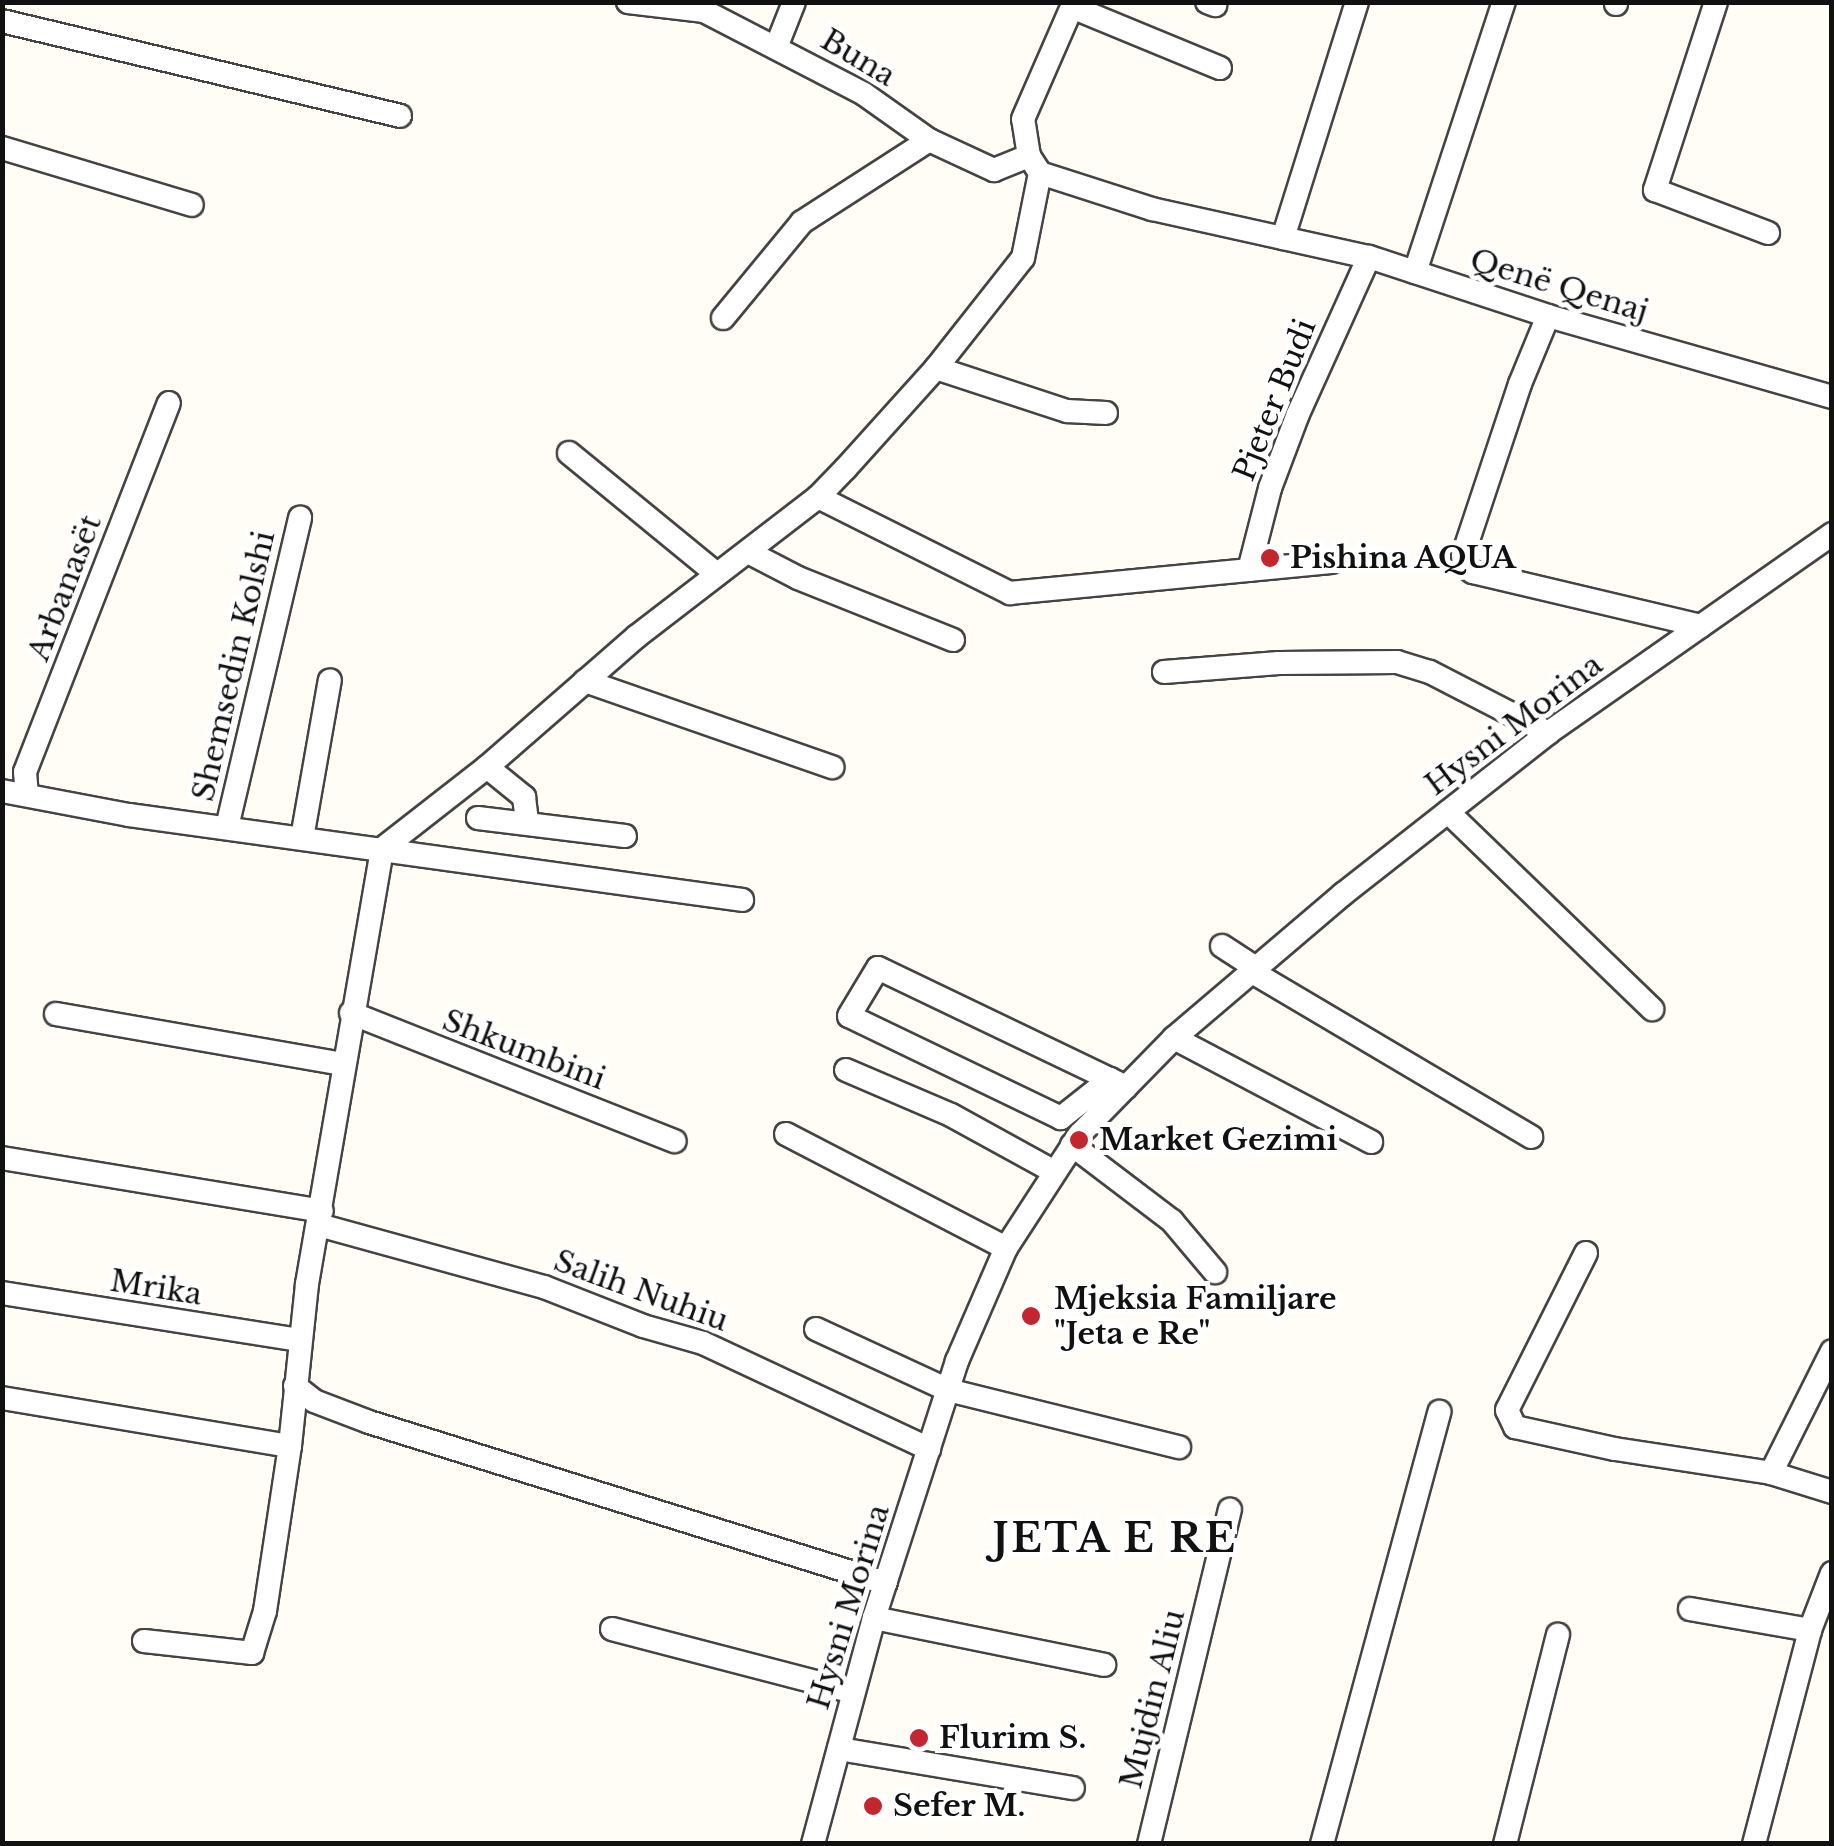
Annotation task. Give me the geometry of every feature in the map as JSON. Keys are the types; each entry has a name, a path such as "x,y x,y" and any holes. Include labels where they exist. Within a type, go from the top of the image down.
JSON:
{"street":[{"name":"Buna","path":"628,2 705,7 864,94 928,140 994,170 1034,164"},
{"path":"778,46 794,2"},
{"path":"1415,272 1504,2"},
{"path":"1716,2 1655,190 1768,233"},
{"path":"144,1641 252,1652 265,1612 290,1446 300,1340 342,1064 382,848 487,767 584,680 818,496 936,368 1022,258 1034,164 1023,118 1073,4 1220,68"},
{"path":"1276,236 1349,6"},
{"path":"2,21 400,116"},
{"path":"723,318 802,222 928,140"},
{"path":"2,148 192,205"},
{"name":"Qenë Qenaj","path":"1034,164 1152,209 1368,257 1548,316 1832,397"},
{"name":"Pjeter Budi","path":"1249,570 1277,470 1368,257"},
{"path":"1548,316 1514,401 1464,566 1473,572 1702,626"},
{"path":"936,368 1067,411 1106,414"},
{"name":"Arbanasët","path":"27,794 24,772 169,403"},
{"path":"569,453 717,574"},
{"path":"818,496 1010,592 1331,562"},
{"name":"Shemsedin Kolshi","path":"227,827 300,518"},
{"name":"Hysni Morina","path":"813,1844 874,1618 948,1390 1006,1248 1053,1172 1118,1083 1251,968 1548,732 1829,541"},
{"path":"748,552 798,578 952,640"},
{"path":"1164,672 1279,662 1397,662 1430,672 1548,732"},
{"path":"302,838 330,680"},
{"path":"584,680 832,767"},
{"path":"487,767 524,797 527,820"},
{"path":"2,790 129,816 742,900"},
{"path":"1448,812 1652,1009"},
{"path":"478,818 527,820 625,836"},
{"path":"1222,946 1251,968 1531,1137"},
{"path":"878,968 1118,1083 1061,1118 849,1016 878,968"},
{"name":"Shkumbini","path":"351,1013 675,1141"},
{"path":"56,1014 342,1064"},
{"path":"1174,1038 1371,1142"},
{"path":"846,1070 951,1115 1053,1172"},
{"path":"786,1134 1006,1248"},
{"path":"1072,1145 1172,1222 1214,1272"},
{"path":"2,1158 320,1218"},
{"name":"Salih Nuhiu","path":"320,1218 544,1287 642,1326 703,1344 929,1449"},
{"path":"1586,1253 1507,1410 1515,1427 1615,1449 1770,1473 1832,1492"},
{"name":"Mrika","path":"2,1293 300,1340"},
{"path":"816,1328 876,1364 948,1390 1179,1447"},
{"path":"1770,1473 1832,1350"},
{"path":"296,1386 314,1401 370,1422 886,1583"},
{"path":"2,1398 290,1446"},
{"path":"1322,1844 1439,1412"},
{"name":"Mujdin Aliu","path":"1149,1844 1230,1510"},
{"path":"1754,1844 1810,1630 1832,1574"},
{"path":"1690,1608 1810,1630"},
{"path":"874,1618 1104,1664"},
{"path":"612,1629 854,1692"},
{"path":"1505,1844 1558,1635"},
{"path":"839,1749 1073,1788"}],"place":[{"name":"Pishina AQUA","path":"1270,558"},
{"name":"Market Gezimi","path":"1079,1140"},
{"name":"Mjeksia Familjare \"Jeta e Re\"","path":"1031,1316"},
{"name":"Flurim S.","path":"919,1738"},
{"name":"Sefer M.","path":"873,1806"}],"district":[{"name":"JETA E RE","path":"1115,1538"}]}
